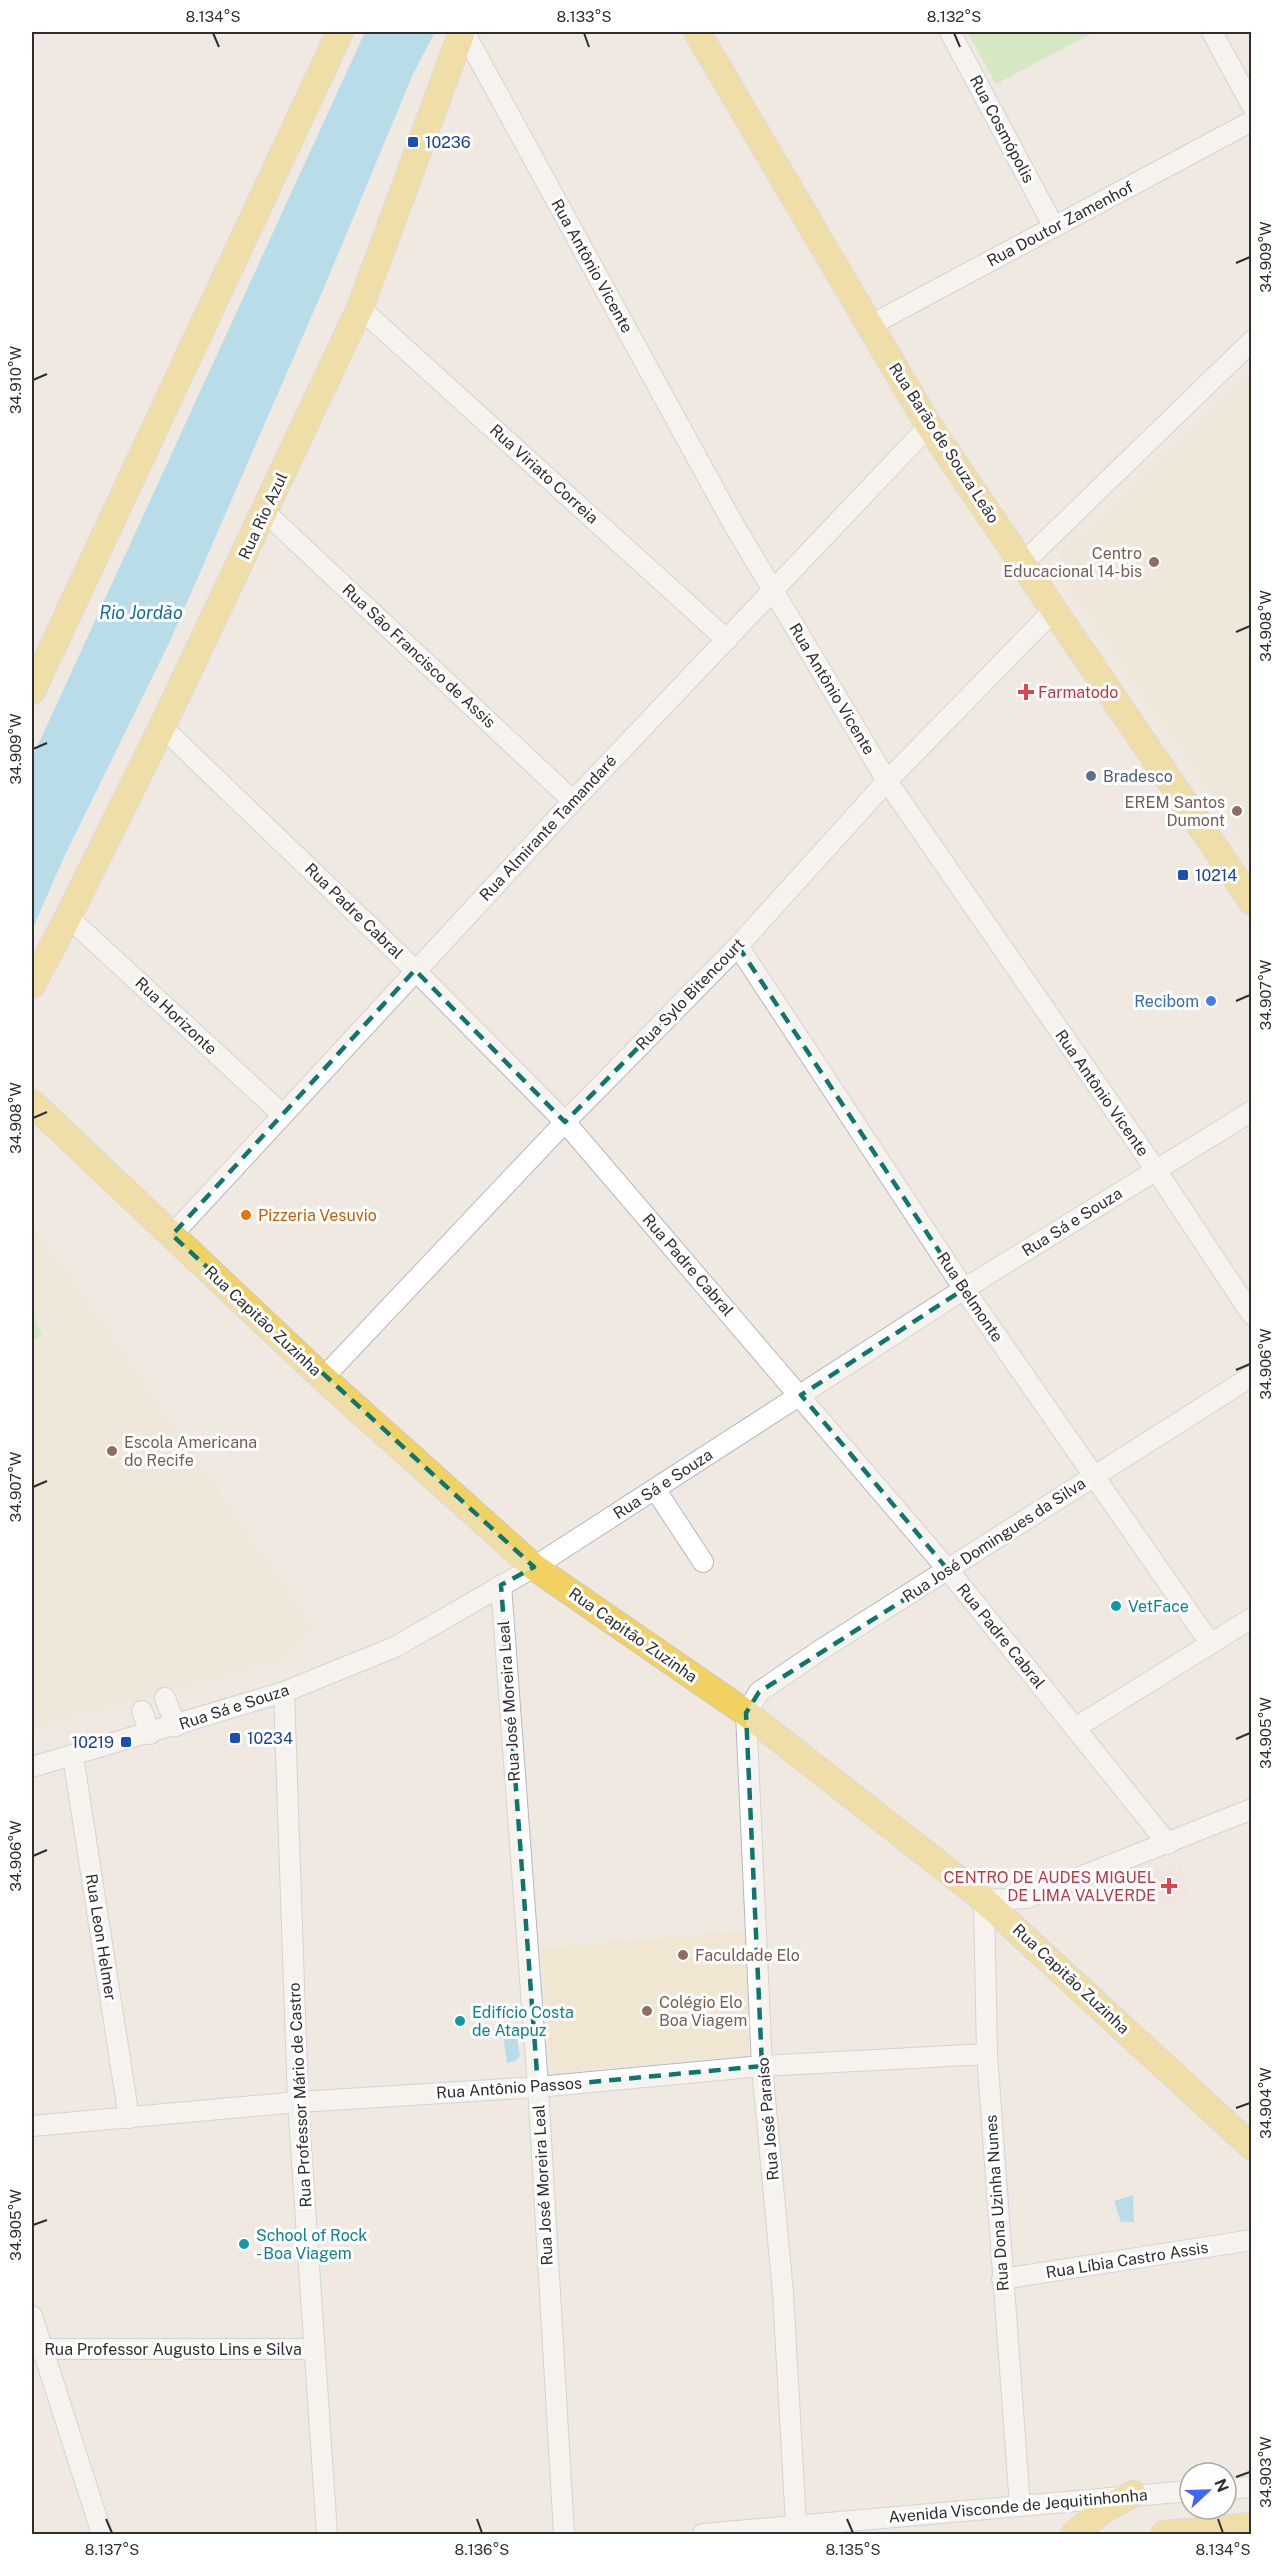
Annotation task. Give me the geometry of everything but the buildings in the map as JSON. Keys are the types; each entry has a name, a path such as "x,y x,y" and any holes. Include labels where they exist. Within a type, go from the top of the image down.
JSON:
{"main road":[{"path":"32,691 340,32"},
{"name":"Rua Rio Azul","path":"32,985 162,727 360,308 463,32"},
{"name":"Rua Barão de Souza Leão","path":"697,32 929,426 1024,562 1251,902"},
{"name":"Rua Capitão Zuzinha","path":"32,1103 323,1378 534,1567 746,1713 984,1900 1251,2147"},
{"path":"1074,2535 1104,2510 1133,2494"},
{"path":"1164,2535 1251,2526"}],"street":[{"name":"Rua Antônio Vicente","path":"463,32 731,520 887,781 1156,1170 1251,1315"},
{"name":"Rua Cosmópolis","path":"950,32 1054,227"},
{"path":"1212,32 1251,106"},
{"name":"Rua Doutor Zamenhof","path":"869,326 1251,121"},
{"name":"Rua Viriato Correia","path":"360,308 727,640"},
{"path":"1024,562 1251,341"},
{"name":"Rua Almirante Tamandaré","path":"172,1235 573,801 929,426"},
{"name":"Rua São Francisco de Assis","path":"265,512 573,801"},
{"name":"Rua Sylo Bitencourt","path":"323,1378 565,1122 738,946 887,781 1055,609"},
{"name":"Rua Padre Cabral","path":"162,727 415,970 565,1122 801,1395 949,1571 1168,1844"},
{"name":"Rua Horizonte","path":"68,917 283,1115"},
{"name":"Rua Belmonte","path":"738,946 964,1289 1092,1476 1210,1642"},
{"name":"Rua Sá e Souza","path":"32,1767 150,1734 284,1692 395,1647 534,1567 964,1289 1251,1112"},
{"name":"Rua José Domingues da Silva","path":"746,1713 759,1692 819,1651 949,1571 1092,1476 1251,1376"},
{"path":"655,1489 703,1562"},
{"name":"Rua José Moreira Leal","path":"501,1585 538,2087 564,2535"},
{"path":"1075,1728 1251,1618"},
{"name":"Rua Professor Mário de Castro","path":"284,1692 298,2102 327,2535"},
{"path":"165,1698 176,1725"},
{"path":"142,1711 150,1734"},
{"name":"Rua José Paraíso","path":"746,1713 762,2066 783,2293 796,2525"},
{"name":"Rua Leon Helmer","path":"73,1756 129,2118"},
{"path":"984,1900 1027,1898 1168,1844 1251,1809"},
{"name":"Rua Dona Uzinha Nunes","path":"984,1900 987,2054 1020,2506"},
{"name":"Rua Antônio Passos","path":"32,2126 298,2102 538,2087 762,2066 987,2054"},
{"name":"Rua Líbia Castro Assis","path":"1002,2279 1251,2240"},
{"path":"32,2316 37,2349 102,2535"},
{"name":"Rua Professor Augusto Lins e Silva","path":"37,2349 315,2349"},
{"name":"Avenida Visconde de Jequitinhonha","path":"703,2535 1178,2492"}],"highlighted area":[{"path":"738,946 964,1289 801,1395 949,1571 759,1692 746,1713 762,2066 538,2087 501,1585 534,1567 172,1235 415,970 565,1122"}],"shaded area":[{"name":"Centro Educacional 14-bis","path":"1251,371 1251,853 1056,570 1059,554"},
{"name":"Escola Americana do Recife","path":"32,1226 71,1275 313,1626 288,1660 32,1730"},
{"name":"CENTRO DE AUDES MIGUEL DE LIMA VALVERDE","path":"1178,1861 1185,1875 1180,1879 1190,1893 1164,1907 1146,1874"},
{"name":"Colégio Elo Boa Viagem","path":"745,1931 749,2055 551,2073 541,1948"}],"green space":[{"path":"967,32 1094,32 996,84"},
{"path":"32,1311 42,1336 32,1341"}],"water":[{"name":"Rio Jordão","path":"365,32 435,32 413,74 326,283 171,639 64,857 32,930 32,758"},
{"path":"516,2032 520,2056 515,2061 507,2063 503,2034"},
{"path":"1133,2195 1134,2222 1121,2222 1114,2201"}],"place":[{"name":"10236","path":"413,142"},
{"name":"Centro Educacional 14-bis","path":"1154,562"},
{"name":"Farmatodo","path":"1026,692"},
{"name":"Bradesco","path":"1091,776"},
{"name":"EREM Santos Dumont","path":"1237,811"},
{"name":"10214","path":"1183,875"},
{"name":"Recibom","path":"1211,1001"},
{"name":"Pizzeria Vesuvio","path":"246,1215"},
{"name":"Escola Americana do Recife","path":"112,1451"},
{"name":"VetFace","path":"1116,1606"},
{"name":"10234","path":"235,1738"},
{"name":"10219","path":"126,1742"},
{"name":"CENTRO DE AUDES MIGUEL DE LIMA VALVERDE","path":"1169,1886"},
{"name":"Faculdade Elo","path":"683,1955"},
{"name":"Colégio Elo Boa Viagem","path":"647,2011"},
{"name":"Edifício Costa de Atapuz","path":"460,2021"},
{"name":"School of Rock - Boa Viagem","path":"244,2244"}]}
